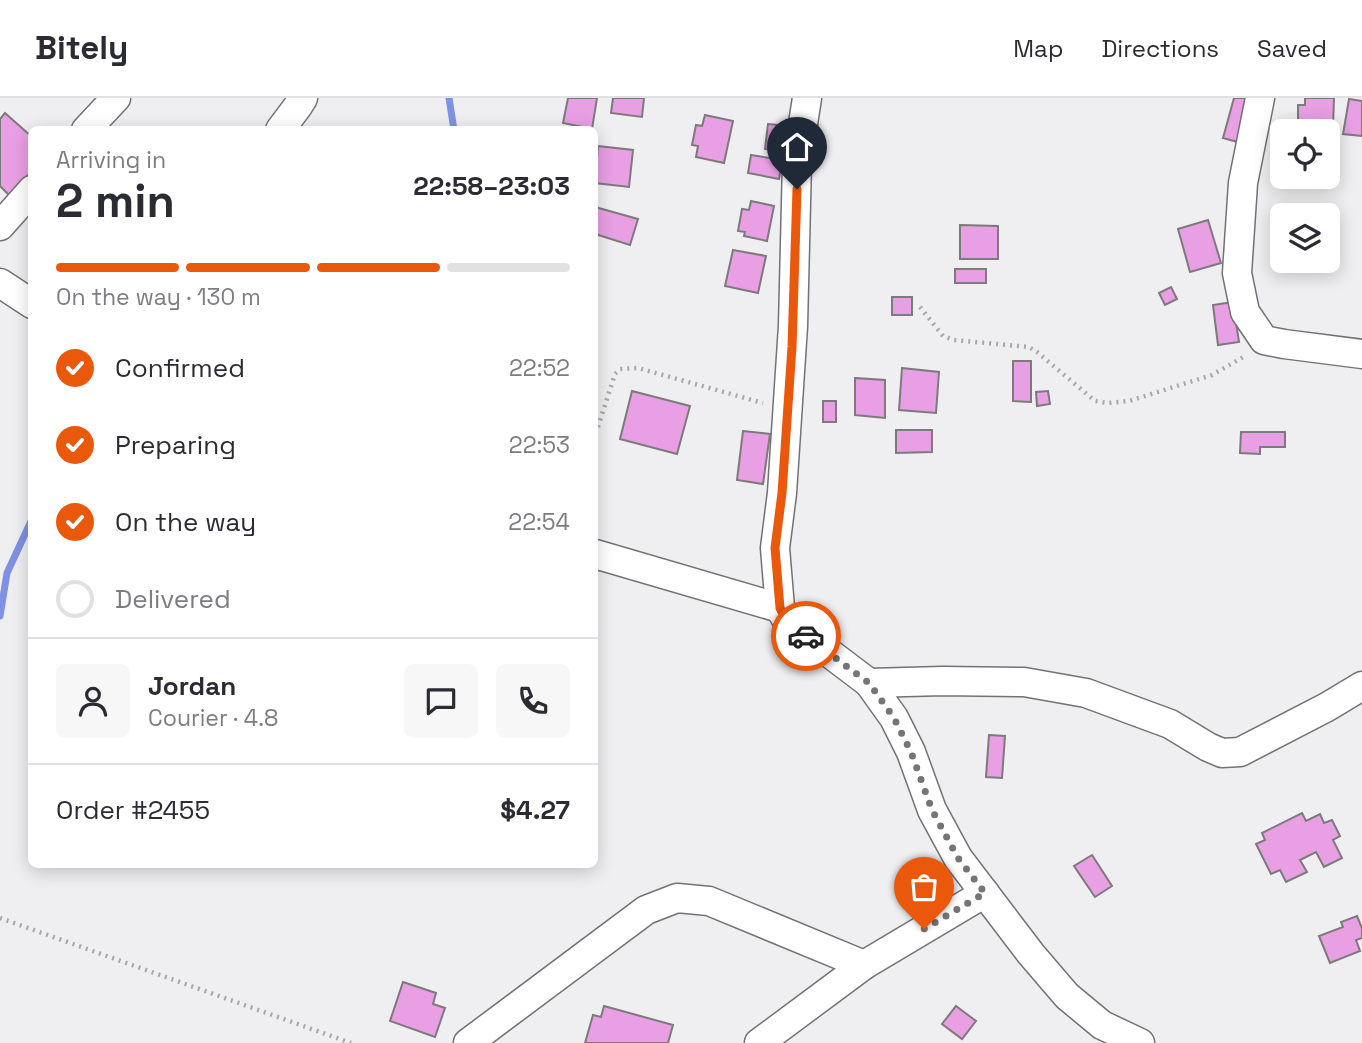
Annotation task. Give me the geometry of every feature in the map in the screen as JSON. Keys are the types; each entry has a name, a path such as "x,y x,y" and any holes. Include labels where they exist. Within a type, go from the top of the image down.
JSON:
{"street":[{"path":"90,126 116,98"},
{"path":"283,126 303,98"},
{"path":"807,98 797,162 793,326 782,493 775,548 780,608 787,621 869,683 894,718 911,752 932,810 958,858 1031,954 1067,996 1102,1025 1140,1043"},
{"path":"1260,98 1243,183 1237,273 1245,312 1264,340 1362,354"},
{"path":"0,226 28,194"},
{"path":"0,283 28,301"},
{"path":"598,555 780,608"},
{"path":"869,683 1024,682 1086,693 1170,724 1222,753 1240,752 1362,686"},
{"path":"759,1043 864,965 985,893"},
{"path":"468,1043 646,911 677,898 709,901 864,965"}],"path":[{"path":"920,307 943,335 954,340 1029,347 1095,401 1108,403 1129,401 1212,375 1242,358 1264,340"},
{"path":"598,427 615,374 620,369 638,368 788,410"},
{"path":"0,918 351,1043"}],"building":[{"path":"568,98 597,98 592,126 563,123"},
{"path":"613,98 644,98 642,117 611,113"},
{"path":"1234,98 1249,98 1241,143 1223,138"},
{"path":"1305,98 1334,98 1333,119 1298,119 1298,105 1305,105"},
{"path":"1349,99 1362,101 1362,136 1343,134"},
{"path":"5,113 28,133 28,175 9,195 0,186 0,119"},
{"path":"705,115 733,121 724,163 696,157 698,146 692,145 696,125 702,126"},
{"path":"768,124 788,126 784,152 765,149"},
{"path":"598,146 633,150 629,187 598,183"},
{"path":"751,155 782,160 779,179 748,173"},
{"path":"751,201 774,206 767,241 744,236 745,232 738,231 742,209 749,210"},
{"path":"598,208 638,219 630,245 598,235"},
{"path":"1208,220 1221,263 1190,272 1178,229"},
{"path":"960,225 998,226 998,259 960,259"},
{"path":"733,250 766,256 758,293 725,286"},
{"path":"955,269 986,269 986,283 955,283"},
{"path":"1171,287 1177,299 1165,305 1159,293"},
{"path":"892,297 912,297 912,315 892,315"},
{"path":"1233,302 1239,342 1218,345 1213,305"},
{"path":"1013,361 1031,361 1031,402 1013,401"},
{"path":"902,368 939,372 936,413 899,410"},
{"path":"855,378 885,380 885,418 855,415"},
{"path":"632,391 690,406 677,454 620,439"},
{"path":"1048,391 1050,404 1037,406 1036,392"},
{"path":"823,401 836,401 836,422 823,422"},
{"path":"896,430 932,430 932,452 896,453"},
{"path":"743,431 770,434 763,484 737,480"},
{"path":"1241,432 1285,432 1285,447 1260,447 1260,454 1240,453"},
{"path":"989,735 1005,736 1002,778 986,777"},
{"path":"1302,813 1306,821 1320,814 1324,823 1332,820 1340,836 1333,840 1342,858 1324,867 1316,852 1300,860 1307,872 1286,882 1280,870 1271,874 1256,844 1265,840 1262,833"},
{"path":"1092,855 1112,886 1095,897 1074,866"},
{"path":"1357,916 1362,928 1362,938 1356,940 1360,951 1330,963 1319,936 1343,927 1341,922"},
{"path":"403,982 436,993 433,1004 445,1008 435,1037 390,1021"},
{"path":"604,1006 673,1025 668,1043 585,1043 593,1015 601,1017"},
{"path":"956,1006 976,1021 962,1039 942,1024"}],"waterway":[{"path":"449,98 453,126"},
{"path":"0,616 7,573 28,528"}],"way so far":[{"path":"806,636 869,683 894,718 911,752 932,810 958,858 985,893 924,929"}],"route":[{"path":"797,189 792,347 782,493 775,548 782,614 806,636"}]}
